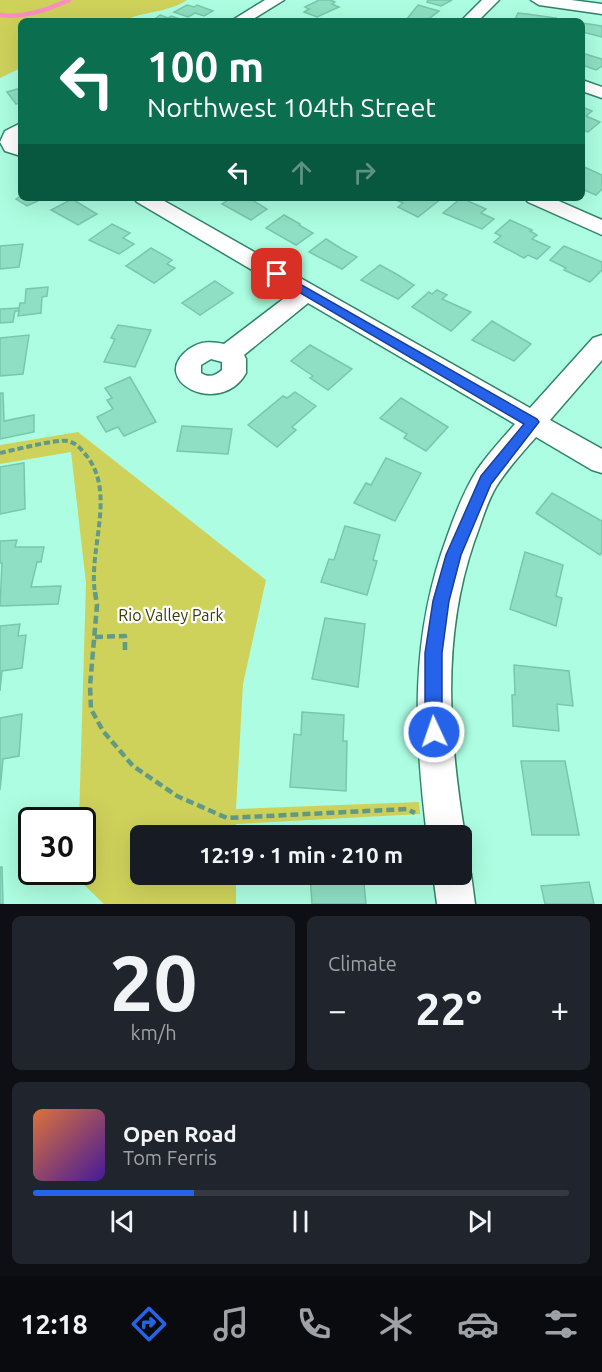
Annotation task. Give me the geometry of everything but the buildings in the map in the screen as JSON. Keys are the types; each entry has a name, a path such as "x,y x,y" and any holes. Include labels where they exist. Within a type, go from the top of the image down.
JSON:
{"street":[{"path":"244,18 276,0"},
{"path":"472,18 491,0"},
{"path":"539,0 602,9"},
{"path":"585,86 602,93"},
{"path":"18,131 9,141 12,147 18,150"},
{"path":"0,162 18,153"},
{"path":"149,201 602,462"},
{"path":"542,201 602,228"},
{"path":"228,354 307,292"},
{"path":"444,825 432,711 433,653 441,601 453,555 486,480 532,422 602,344"},
{"path":"453,885 456,904"}],"path":[{"path":"0,453 67,441 78,446 93,464 102,504 92,575 97,605 90,686 91,709 103,731 133,766 177,796 226,818 266,814 407,809 442,825"},
{"path":"95,637 125,636 125,654"}],"green space":[{"path":"0,0 187,0 172,7 131,18 18,18 18,69 0,78"},
{"name":"Rio Valley Park","path":"78,432 266,580 243,684 236,809 419,802 420,814 236,825 130,825 130,885 236,885 236,904 104,904 84,885 96,885 96,807 79,807 86,583 71,452 0,464 0,445"}],"waterway":[{"path":"0,15 36,12 69,0"}],"route":[{"path":"277,274 532,422 486,480 453,555 441,601 433,653 434,732"}]}
